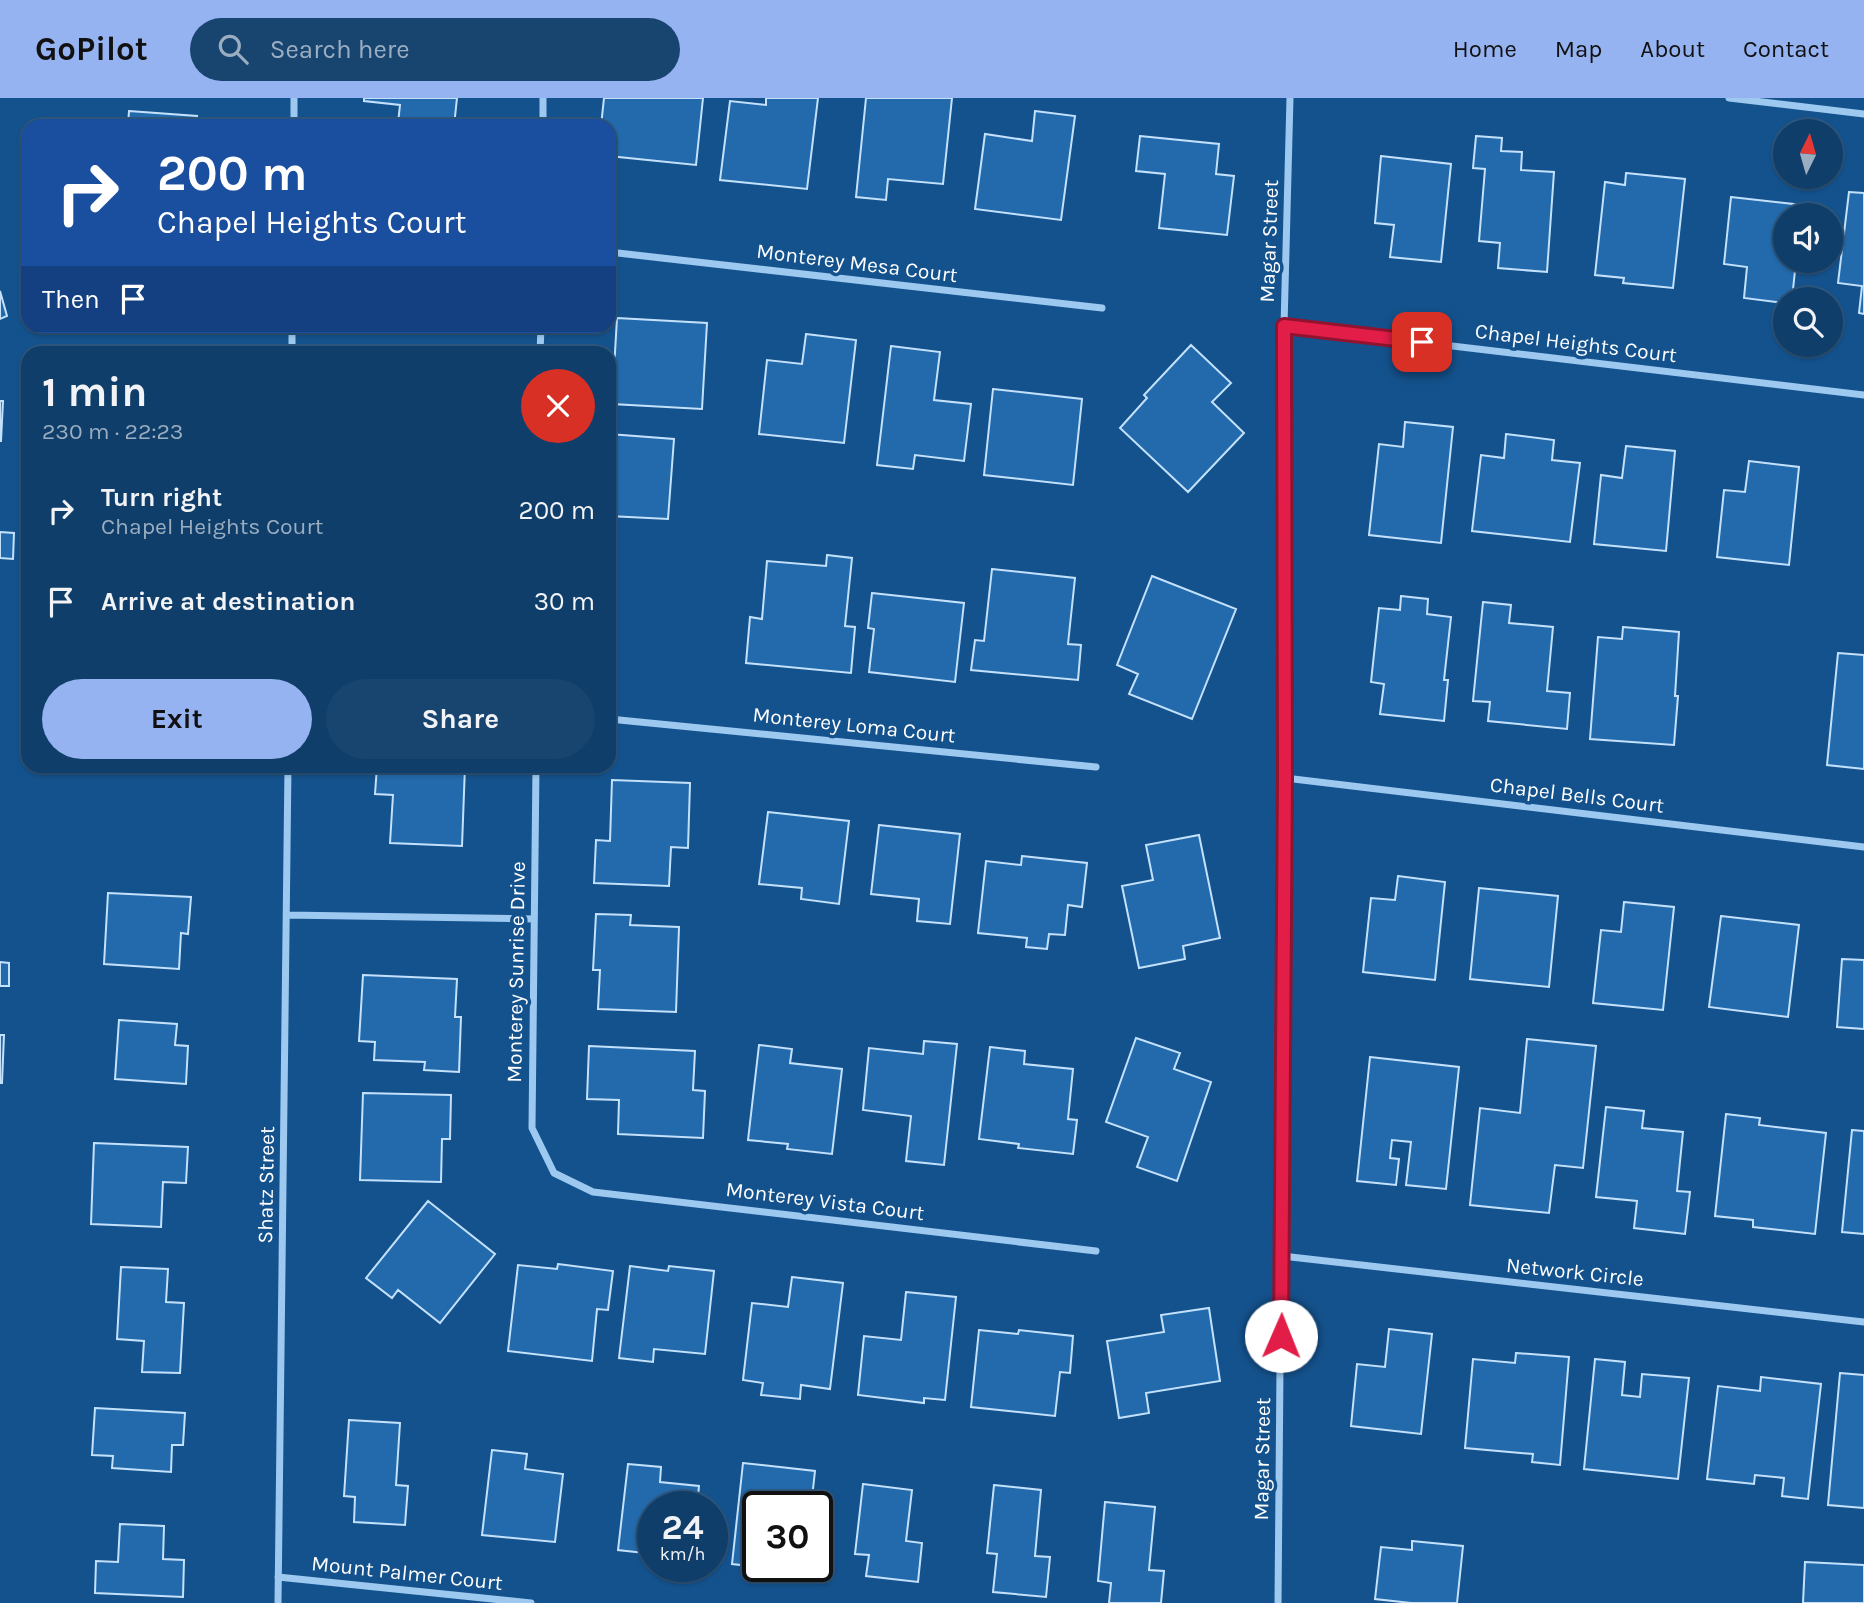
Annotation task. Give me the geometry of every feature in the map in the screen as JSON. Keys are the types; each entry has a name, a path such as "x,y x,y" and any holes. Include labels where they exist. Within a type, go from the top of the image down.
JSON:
{"street":[{"path":"294,98 294,119"},
{"path":"543,98 543,119"},
{"name":"Magar Street","path":"1278,1603 1285,778 1284,326 1290,98"},
{"path":"1729,98 1864,114"},
{"name":"Monterey Mesa Court","path":"616,253 1102,308"},
{"name":"Chapel Heights Court","path":"1284,326 1864,395"},
{"name":"Monterey Loma Court","path":"616,720 1096,767"},
{"name":"Shatz Street","path":"278,1603 288,773"},
{"name":"Monterey Sunrise Drive","path":"536,773 532,1128 554,1173"},
{"name":"Chapel Bells Court","path":"1285,778 1864,847"},
{"path":"287,915 534,919"},
{"name":"Monterey Vista Court","path":"554,1173 593,1192 1096,1251"},
{"name":"Network Circle","path":"1282,1256 1864,1322"},
{"name":"Mount Palmer Court","path":"278,1577 531,1603"}],"building":[{"path":"364,98 457,98 455,119 398,119 400,105 364,101"},
{"path":"604,98 703,98 696,165 616,157 616,119 602,119"},
{"path":"766,98 818,98 807,189 720,180 730,101 766,105"},
{"path":"866,98 952,98 943,184 888,179 886,200 856,197"},
{"path":"129,111 197,116 197,119 128,119"},
{"path":"1035,111 1075,116 1061,220 975,209 985,134 1032,141"},
{"path":"1140,136 1219,144 1216,174 1234,176 1227,235 1159,228 1165,174 1136,171"},
{"path":"1476,136 1502,138 1501,151 1522,152 1521,170 1554,172 1547,272 1498,268 1500,243 1479,241 1485,169 1473,168"},
{"path":"1381,156 1451,164 1441,262 1390,257 1394,225 1375,223"},
{"path":"1626,173 1685,179 1673,288 1623,283 1624,278 1595,275 1605,182 1625,185"},
{"path":"1849,192 1864,193 1864,314 1859,313 1862,286 1838,283 1839,273 1843,273 1843,242"},
{"path":"1731,197 1784,203 1773,203 1773,273 1795,273 1793,287 1773,287 1773,302 1744,298 1747,267 1724,264"},
{"path":"0,291 7,316 0,319"},
{"path":"617,318 707,323 702,409 616,404"},
{"path":"806,334 856,340 844,443 759,434 767,360 802,364"},
{"path":"1191,345 1231,383 1212,402 1244,433 1188,492 1120,428 1147,398 1144,395"},
{"path":"891,346 940,352 934,400 971,404 964,461 915,455 913,469 877,465"},
{"path":"993,389 1082,399 1073,485 984,475"},
{"path":"0,401 3,401 1,441 0,441"},
{"path":"1405,422 1453,427 1441,543 1369,535 1379,444 1403,447"},
{"path":"1506,434 1554,440 1552,460 1580,463 1570,542 1472,531 1481,455 1504,458"},
{"path":"616,435 674,439 668,519 616,516"},
{"path":"1626,446 1675,451 1666,551 1594,544 1601,475 1622,478"},
{"path":"1749,461 1799,467 1789,565 1717,557 1724,490 1745,492"},
{"path":"0,532 14,533 13,559 0,558"},
{"path":"827,555 852,558 845,626 855,627 851,673 746,663 750,617 762,619 767,561 826,566"},
{"path":"992,569 1075,578 1068,644 1081,645 1078,680 971,670 975,640 984,641"},
{"path":"1152,576 1236,609 1192,719 1129,694 1138,674 1117,665"},
{"path":"872,593 964,603 955,682 869,672 874,629 868,628"},
{"path":"1401,596 1428,599 1427,614 1451,617 1444,680 1448,680 1444,721 1380,714 1384,684 1371,682 1379,608 1400,610"},
{"path":"1483,602 1511,605 1509,623 1553,627 1547,691 1570,693 1567,729 1488,721 1490,702 1473,701"},
{"path":"1623,627 1679,632 1674,745 1590,739 1598,637 1622,639"},
{"path":"1838,653 1864,655 1864,769 1827,765"},
{"path":"376,773 465,773 462,846 390,843 393,795 375,794"},
{"path":"612,780 690,783 688,848 671,847 669,886 594,883 596,840 610,841"},
{"path":"768,812 849,821 839,904 801,899 802,888 759,884"},
{"path":"879,825 960,834 950,924 917,921 919,899 871,894"},
{"path":"1199,835 1220,938 1183,946 1185,959 1139,968 1122,886 1153,880 1146,845"},
{"path":"1022,856 1087,863 1082,907 1068,905 1065,935 1049,934 1047,949 1026,947 1027,938 978,933 986,861 1021,865"},
{"path":"1398,876 1445,882 1435,980 1363,972 1371,898 1395,900"},
{"path":"1479,888 1558,896 1549,987 1470,979"},
{"path":"108,893 191,897 188,934 181,933 179,969 104,964"},
{"path":"1624,902 1674,907 1663,1010 1593,1003 1601,930 1621,932"},
{"path":"596,914 631,915 630,925 679,927 676,1012 598,1009 600,970 593,970"},
{"path":"1721,916 1799,925 1788,1017 1709,1007"},
{"path":"1842,959 1864,960 1864,1029 1837,1027"},
{"path":"0,962 9,963 9,986 0,986"},
{"path":"363,975 457,979 455,1017 461,1017 459,1072 424,1070 425,1062 374,1060 375,1042 359,1041"},
{"path":"119,1020 177,1024 175,1045 188,1046 186,1084 115,1079"},
{"path":"0,1035 4,1035 2,1083 0,1083"},
{"path":"1136,1038 1180,1053 1174,1069 1211,1082 1177,1181 1137,1167 1148,1137 1106,1122"},
{"path":"1527,1039 1596,1046 1583,1168 1555,1165 1549,1213 1470,1205 1480,1108 1520,1113"},
{"path":"924,1041 957,1044 944,1165 906,1161 911,1116 863,1110 869,1048 923,1054"},
{"path":"759,1045 792,1049 790,1063 842,1069 832,1154 787,1149 788,1144 748,1140"},
{"path":"589,1046 695,1051 693,1090 705,1091 703,1138 618,1134 619,1100 587,1099"},
{"path":"990,1047 1025,1051 1024,1064 1073,1069 1068,1119 1077,1120 1073,1154 1018,1148 1019,1144 979,1139"},
{"path":"1370,1057 1459,1067 1446,1189 1406,1185 1411,1142 1392,1140 1390,1158 1399,1159 1396,1185 1357,1181"},
{"path":"363,1093 451,1095 450,1139 442,1139 441,1182 360,1180"},
{"path":"1606,1107 1644,1111 1642,1128 1683,1132 1677,1191 1690,1192 1685,1234 1634,1228 1637,1201 1596,1197"},
{"path":"1726,1114 1760,1118 1759,1125 1826,1133 1815,1234 1753,1227 1753,1220 1715,1216"},
{"path":"1852,1130 1864,1131 1864,1234 1842,1232"},
{"path":"94,1143 188,1147 186,1183 163,1182 161,1227 91,1224"},
{"path":"428,1201 495,1254 440,1323 398,1290 392,1298 366,1278"},
{"path":"558,1264 613,1271 608,1310 597,1309 592,1361 508,1351 518,1265 557,1269"},
{"path":"630,1266 668,1271 669,1266 714,1271 705,1354 654,1349 653,1362 619,1358"},
{"path":"121,1267 168,1269 166,1302 184,1303 180,1373 142,1372 144,1341 117,1339"},
{"path":"792,1277 843,1283 830,1389 801,1385 800,1399 761,1395 763,1383 743,1380 752,1303 788,1307"},
{"path":"906,1292 956,1297 945,1400 924,1398 924,1403 858,1395 864,1336 901,1340"},
{"path":"1209,1308 1220,1381 1146,1393 1149,1413 1119,1418 1107,1341 1164,1332 1161,1315"},
{"path":"1389,1329 1432,1334 1421,1434 1351,1426 1357,1364 1385,1367"},
{"path":"979,1330 1018,1334 1019,1330 1073,1336 1070,1373 1060,1372 1055,1416 971,1407"},
{"path":"1516,1353 1569,1357 1560,1465 1532,1462 1533,1454 1465,1448 1473,1359 1515,1363"},
{"path":"1595,1359 1625,1362 1622,1395 1640,1397 1642,1374 1689,1378 1678,1479 1584,1469"},
{"path":"1840,1373 1864,1375 1864,1508 1828,1505"},
{"path":"1761,1377 1821,1384 1808,1499 1782,1496 1784,1478 1755,1475 1754,1484 1707,1479 1718,1386 1760,1391"},
{"path":"95,1408 185,1413 183,1445 172,1445 171,1472 112,1468 113,1456 92,1455"},
{"path":"349,1420 400,1423 396,1485 408,1486 405,1525 354,1522 355,1497 344,1496"},
{"path":"492,1450 527,1454 525,1469 563,1474 555,1542 482,1535"},
{"path":"743,1463 815,1471 813,1491 742,1491 742,1565 732,1564"},
{"path":"628,1464 661,1467 660,1482 699,1486 699,1491 637,1491 637,1552 618,1550"},
{"path":"863,1484 912,1490 906,1541 922,1543 918,1582 866,1576 869,1555 855,1554"},
{"path":"994,1485 1041,1490 1035,1556 1050,1557 1046,1597 993,1592 997,1554 987,1553"},
{"path":"1105,1502 1155,1507 1149,1570 1164,1571 1161,1603 1109,1603 1111,1583 1098,1581"},
{"path":"120,1524 164,1526 163,1559 184,1560 183,1597 95,1593 96,1561 118,1562"},
{"path":"1412,1541 1463,1546 1457,1603 1411,1603 1375,1599 1381,1547 1412,1550"},
{"path":"1805,1562 1864,1565 1864,1603 1803,1603"}],"route":[{"path":"1281,1336 1285,778 1284,326 1422,342"}]}
